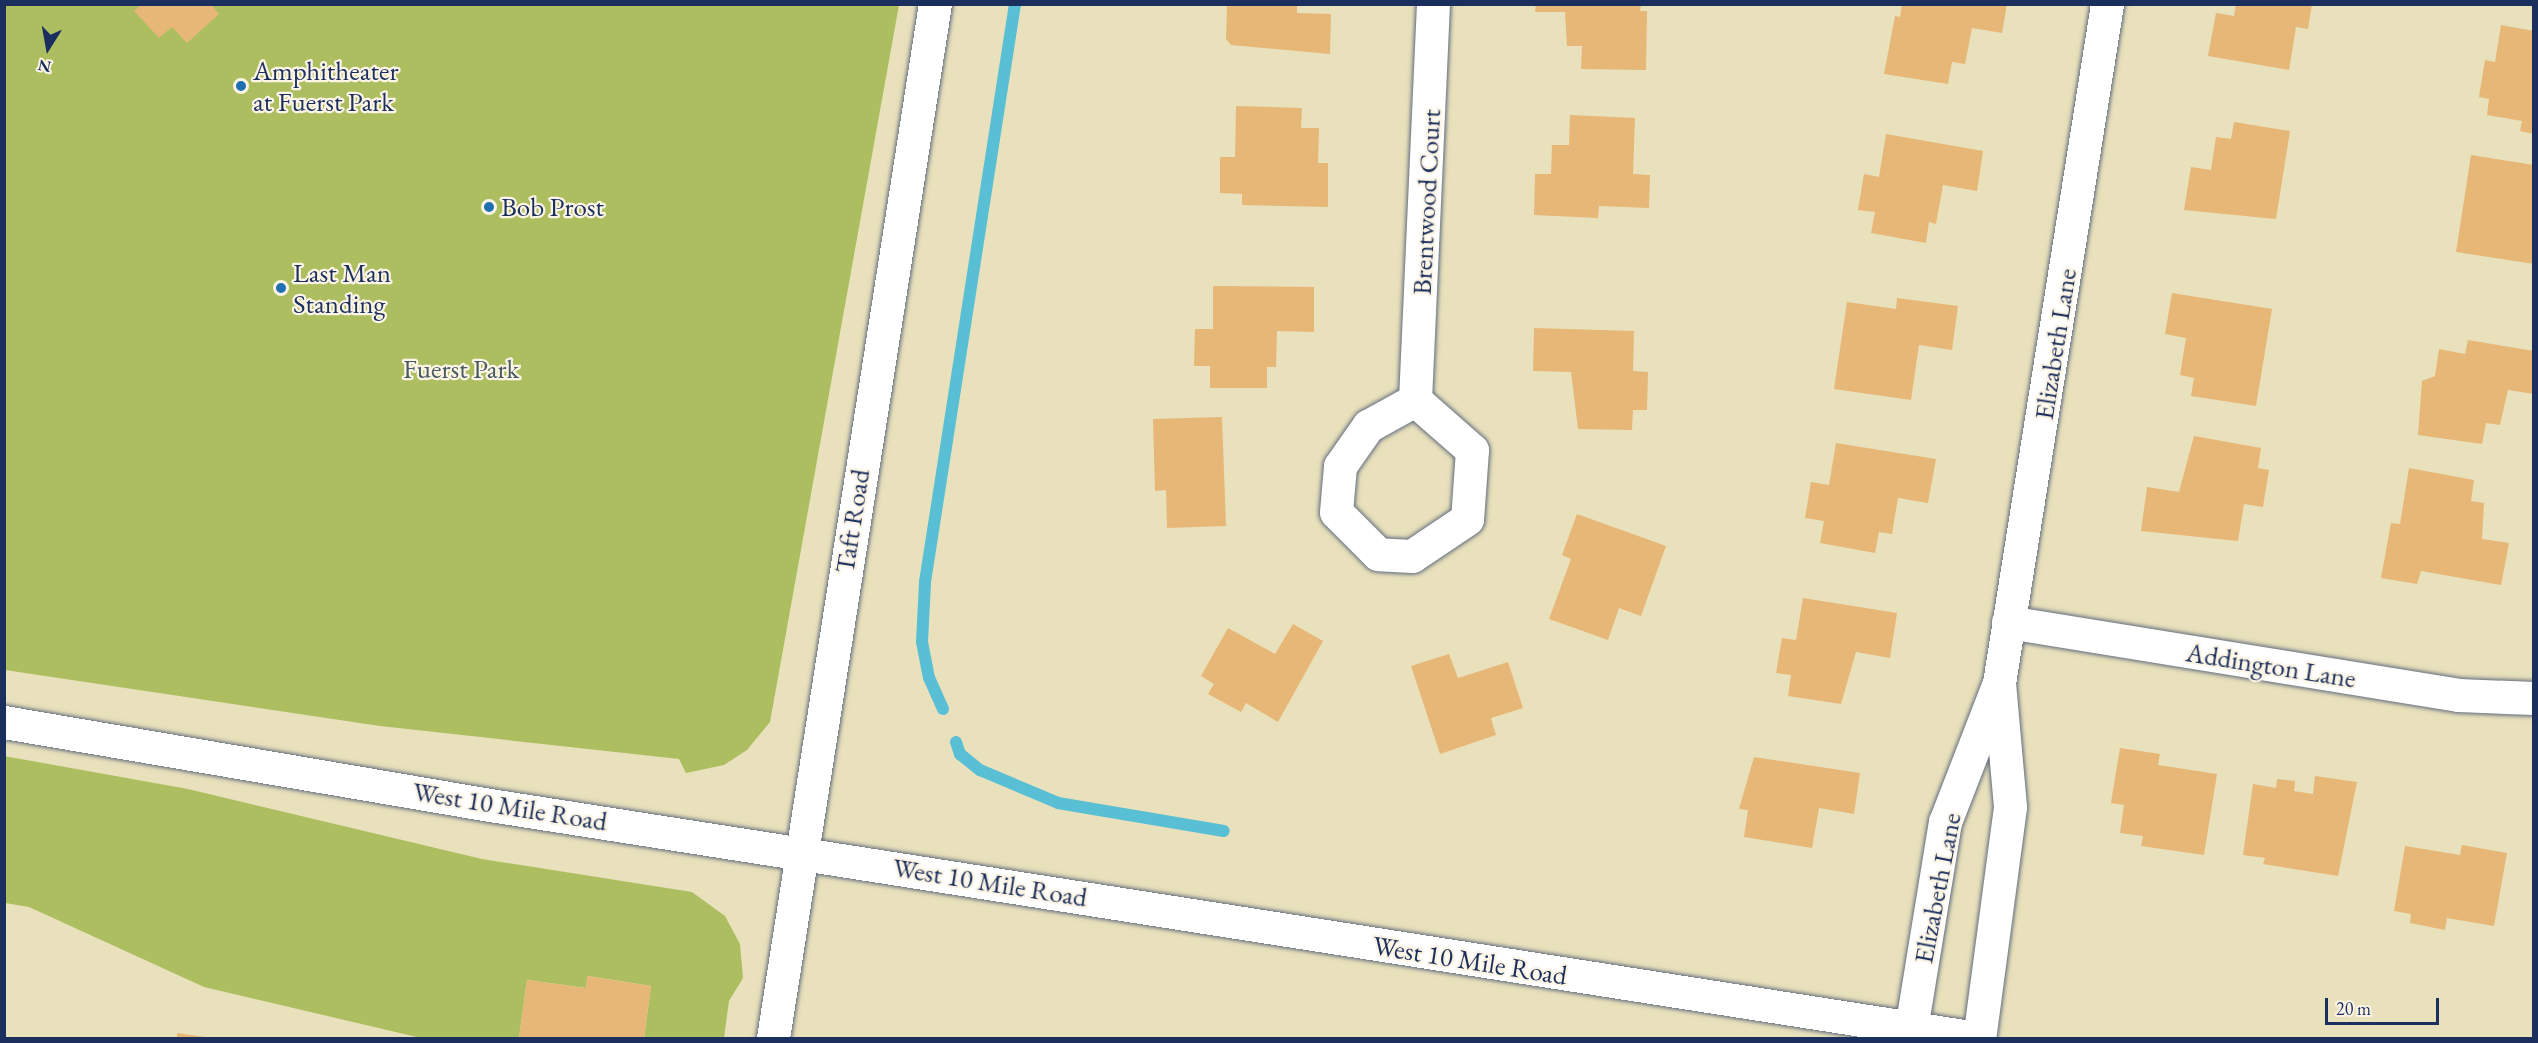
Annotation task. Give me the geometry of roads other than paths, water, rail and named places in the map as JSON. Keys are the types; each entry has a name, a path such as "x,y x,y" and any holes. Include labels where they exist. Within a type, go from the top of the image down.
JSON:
{"street":[{"name":"Taft Road","path":"772,1038 935,4"},
{"name":"Brentwood Court","path":"1415,400 1434,4"},
{"name":"Elizabeth Lane","path":"1911,1029 1945,822 1999,683 2107,4"},
{"path":"1415,400 1472,450 1467,519 1412,556 1378,554 1336,512 1340,466 1368,426 1415,400"},
{"name":"Addington Lane","path":"2008,622 2458,695 2534,698"},
{"name":"Elizabeth Lane","path":"1977,1038 2010,807 1999,683"},
{"name":"West 10 Mile Road","path":"4,722 1977,1038"}],"waterway":[{"path":"943,709 929,678 922,642 925,582 1015,4"},
{"path":"956,742 960,754 980,770 1058,803 1224,831"}],"place":[{"name":"Amphitheater at Fuerst Park","path":"241,86"},
{"name":"Bob Prost","path":"489,207"},
{"name":"Last Man Standing","path":"281,288"}],"park label":[{"name":"Fuerst Park","path":"461,369"}]}
